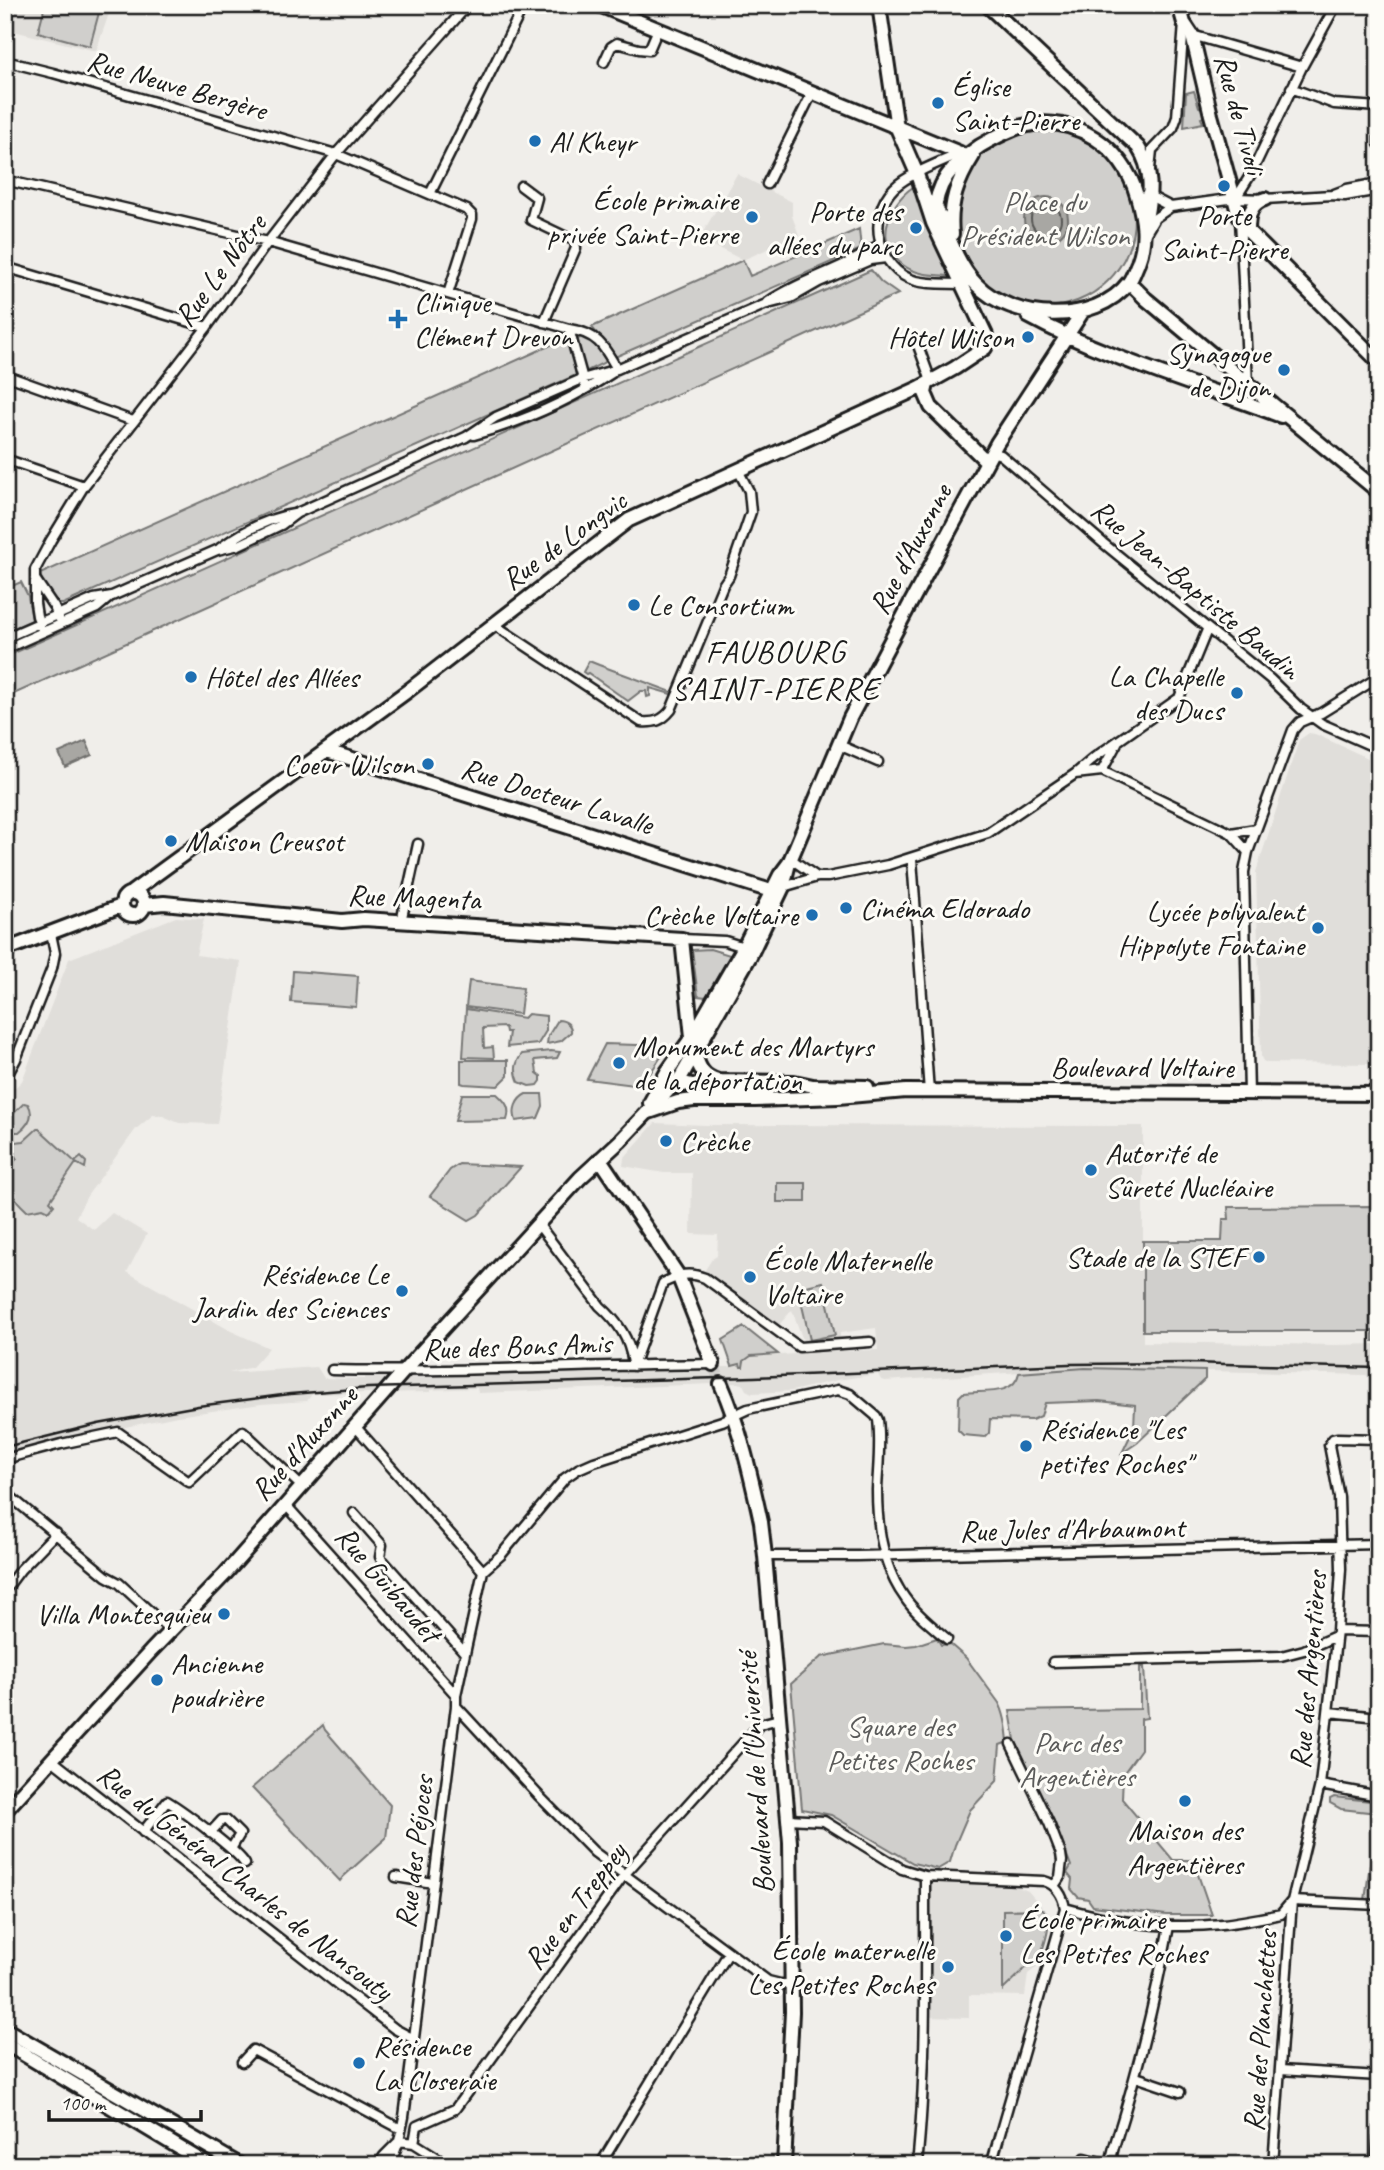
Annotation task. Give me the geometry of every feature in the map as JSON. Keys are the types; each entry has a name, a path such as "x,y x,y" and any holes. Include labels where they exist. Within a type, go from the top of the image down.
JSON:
{"main road":[{"path":"599,5 960,153"},
{"path":"879,5 897,128 917,174 933,223 961,284"},
{"path":"987,5 1138,147 1150,175 1150,196 1141,252 1129,282 1103,303 1083,311 1041,314 1016,309"},
{"name":"Rue de Tivoli","path":"1179,5 1184,23 1192,35 1239,216"},
{"path":"933,223 935,204 942,182 963,158 1009,130 1036,124 1063,125 1092,135 1110,149 1126,169 1135,187 1145,231"},
{"path":"956,251 950,222 951,204 960,177 978,148"},
{"path":"917,174 935,204 969,275 982,290 1003,304 1065,336 1291,420"},
{"path":"1248,231 1251,209 1265,199"},
{"path":"1239,216 1248,231 1379,362"},
{"path":"1129,282 1291,420 1378,486"},
{"name":"Rue de Longvic","path":"132,892 327,751 629,520 929,382 981,351 987,344 986,335 961,284"},
{"name":"Rue d'Auxonne","path":"5,1811 225,1574 538,1224 678,1082 695,1054 744,947 777,889 850,718 989,457 1083,311"},
{"path":"1215,391 1221,390 1228,383 1231,370"},
{"path":"929,382 925,393 931,407 989,457"},
{"name":"Rue Docteur Lavalle","path":"327,751 777,889"},
{"path":"144,903 140,895 132,892 122,898 121,906 131,915 141,912 155,880 153,876"},
{"name":"Rue d'Auxonne","path":"645,1113 667,1072 716,1008 750,956 769,917 777,889"},
{"name":"Rue Magenta","path":"144,903 342,920 364,919 682,939"},
{"path":"5,950 121,906"},
{"path":"682,939 692,1037"},
{"path":"688,990 700,1004 716,1008"},
{"path":"681,1054 678,1082 694,1100"},
{"name":"Boulevard Voltaire","path":"695,1054 702,1073 718,1082 794,1082 813,1086"},
{"name":"Boulevard Voltaire","path":"655,1091 678,1082 710,1089 794,1089 813,1086 896,1088 906,1091"},
{"name":"Boulevard Voltaire","path":"645,1113 678,1102 694,1100 838,1097 906,1091 1379,1094"},
{"path":"600,1159 678,1275 713,1364"},
{"name":"Boulevard de l'Université","path":"721,1384 754,1489 765,1556 788,1819 792,1984 784,2165"},
{"path":"5,2029 240,2165"},
{"path":"5,2043 208,2165"}],"street":[{"name":"Rue Le Nôtre","path":"43,632 35,603 35,570 84,486 337,154 468,5"},
{"path":"430,194 524,5"},
{"path":"1236,198 1295,90 1302,67 1336,5"},
{"path":"1150,175 1151,153 1173,128 1177,117 1184,23"},
{"path":"604,62 611,47 617,43 649,50 658,29"},
{"path":"1192,35 1302,67"},
{"name":"Rue Neuve Bergère","path":"5,61 337,154 467,210 472,215 471,223 448,294"},
{"path":"1295,90 1334,104 1379,107"},
{"path":"767,184 812,93"},
{"path":"1379,113 1379,144"},
{"path":"978,148 960,153 902,181 884,203 879,220 880,244 886,258 900,273 916,281 961,284 982,290"},
{"path":"5,180 268,242 569,329 584,331 598,341 617,369"},
{"path":"1332,195 1347,189 1379,183"},
{"path":"521,186 537,198 531,220 575,241 576,248 544,321"},
{"path":"1135,187 1171,207"},
{"path":"1145,231 1155,218 1171,207 1236,198 1345,196 1379,190"},
{"path":"1239,216 1248,384"},
{"path":"764,305 787,289 867,254 880,244"},
{"path":"466,437 496,417 582,379 617,369 764,305 791,298 819,282 870,260 886,258"},
{"path":"5,267 207,327"},
{"path":"569,329 587,389"},
{"path":"916,340 929,382"},
{"path":"5,638 218,550 236,536 270,520 296,513 466,437 500,428 587,389 617,369"},
{"path":"5,375 133,421"},
{"name":"Rue Jean-Baptiste Baudin","path":"989,457 1001,455 1207,630 1270,679 1312,718 1379,749"},
{"path":"5,459 84,486"},
{"path":"493,624 641,722 654,723 663,719 671,710 729,576 751,512 749,491 738,470"},
{"path":"35,579 61,624"},
{"path":"5,649 97,608 112,596"},
{"path":"777,889 817,877 840,875 912,859 988,833 1179,698 1207,630"},
{"path":"1249,1094 1244,872 1248,852 1288,740 1300,722 1312,718 1379,677"},
{"path":"1102,771 1120,738"},
{"path":"839,745 878,762"},
{"path":"1075,774 1102,771 1231,833 1248,852"},
{"path":"1231,833 1256,829"},
{"path":"401,922 418,844"},
{"path":"912,859 929,1092"},
{"path":"790,861 817,877"},
{"path":"5,1079 16,1059 52,968 55,953 51,934"},
{"path":"682,939 726,941 744,947"},
{"name":"Rue des Bons Amis","path":"538,1224 600,1306 612,1316 630,1344 633,1366"},
{"path":"633,1366 663,1283 678,1275 692,1273 705,1278 799,1347 870,1342"},
{"name":"Rue des Bons Amis","path":"332,1370 403,1372 713,1364"},
{"path":"355,1426 483,1571 501,1555 565,1478 578,1469 722,1421 748,1409 838,1390 850,1394 876,1416 879,1425 878,1501 885,1556 893,1578 904,1597 922,1618 947,1639"},
{"path":"5,1459 118,1432 189,1482 243,1431 301,1486"},
{"name":"Rue des Argentières","path":"1292,1901 1320,1785 1337,1633 1341,1545 1339,1497 1329,1445 1337,1438 1379,1439"},
{"path":"5,1492 106,1576 119,1583 171,1632"},
{"name":"Rue Guibaudet","path":"285,1504 456,1695"},
{"path":"354,1513 382,1545 380,1557 399,1581 464,1651"},
{"path":"5,1590 20,1570 56,1533"},
{"name":"Rue Jules d'Arbaumont","path":"765,1556 885,1556 1379,1544"},
{"name":"Rue des Péjoces","path":"390,2165 404,2117 456,1695 483,1571"},
{"path":"1053,1662 1280,1656 1304,1650 1337,1633 1379,1632"},
{"path":"456,1706 594,1852 768,1981 792,1984"},
{"path":"1329,1712 1379,1717"},
{"name":"Rue en Treppey","path":"417,2126 455,2109 624,1874 760,1724 779,1719"},
{"path":"1011,1744 1061,1854 1060,1877 1054,1886"},
{"name":"Rue du Général Charles de Nansouty","path":"52,1760 384,2020 412,2038"},
{"path":"1320,1785 1379,1796"},
{"path":"143,1832 167,1801 231,1849 245,1864"},
{"path":"788,1819 824,1821 902,1869 925,1876 1044,1881 1051,1883 1060,1894 1065,1908 991,2165"},
{"path":"210,1833 222,1820 226,1820 240,1834 231,1849"},
{"path":"918,2165 925,2019 925,1876"},
{"path":"396,1877 433,1883"},
{"path":"1065,1908 1087,1914 1169,1926 1222,1924 1281,1914 1292,1901 1375,1904"},
{"name":"Rue des Planchettes","path":"1273,2165 1292,1901"},
{"path":"1082,2165 1083,2160 1088,2158 1114,2165 1114,2147 1136,2077 1169,1926"},
{"path":"600,2165 729,1952"},
{"path":"242,2062 253,2050 401,2129"},
{"path":"1280,2070 1379,2076"},
{"path":"1136,2077 1180,2092"},
{"path":"404,2117 414,2121 417,2126 414,2143"},
{"path":"1377,2157 1379,2127"},
{"path":"379,2165 399,2141 414,2143 449,2165"}],"shaded area":[{"path":"5,5 112,5 96,51 5,29"},
{"name":"École primaire privée Saint-Pierre","path":"737,174 792,202 792,216 799,235 743,260 699,239"},
{"name":"Lycée polyvalent Hippolyte Fontaine","path":"1309,733 1379,763 1379,1064 1267,1063 1261,1057 1256,872 1299,740"},
{"path":"176,917 204,919 196,955 241,961 217,1124 179,1123 153,1115 136,1129 87,1196 76,1217 94,1230 112,1213 147,1234 127,1272 231,1331 269,1348 252,1367 229,1373 317,1367 324,1378 365,1379 365,1376 429,1374 435,1376 691,1369 740,1365 743,1368 746,1360 751,1357 795,1354 798,1351 878,1350 876,1328 840,1333 840,1341 804,1343 792,1310 779,1325 759,1311 755,1312 705,1270 717,1256 718,1235 691,1234 692,1173 664,1173 623,1166 624,1158 655,1123 1143,1126 1143,1342 1379,1344 1379,1388 1366,1375 1085,1368 885,1381 881,1380 878,1374 792,1391 752,1393 738,1383 478,1393 477,1388 430,1392 312,1394 307,1401 261,1404 177,1416 5,1455 5,1097 22,1081 69,959"},
{"path":"927,1882 1016,1886 1028,1891 1047,1913 1049,1919 1036,1968 1028,1974 1025,1996 969,1995 969,2018 927,2017"}],"green space":[{"path":"45,5 101,5 90,46 38,32"},
{"path":"1194,91 1199,107 1202,108 1203,123 1184,127 1186,93"},
{"name":"Place du Président Wilson","path":"1045,129 1079,136 1108,155 1127,184 1134,218 1127,252 1108,281 1079,300 1045,307 1011,300 982,281 963,252 956,218 963,184 982,155 1011,136"},
{"path":"913,187 951,272 950,276 914,271 903,265 888,246 887,224 891,213 904,194"},
{"path":"859,229 861,249 615,357 592,327 743,260 750,276"},
{"path":"871,270 881,282 898,294 5,698 5,657"},
{"path":"582,336 593,342 609,360 585,372 582,371 577,340"},
{"path":"569,337 576,375 63,604 57,604 44,587 40,574"},
{"path":"21,582 28,596 32,620 5,632 5,589"},
{"path":"589,661 672,692 671,694 650,688 650,696 647,697 646,691 641,691 628,701 583,672"},
{"path":"710,949 730,955 706,997 698,996 692,950"},
{"path":"293,971 358,976 356,1007 291,1002"},
{"path":"469,981 523,988 520,1014 466,1007"},
{"path":"466,1009 524,1018 528,1014 546,1016 546,1031 538,1044 507,1047 509,1032 506,1032 505,1027 483,1028 484,1048 493,1047 494,1058 463,1057"},
{"path":"558,1020 568,1023 571,1032 561,1041 547,1044 548,1036"},
{"path":"605,1044 668,1046 642,1086 587,1079"},
{"path":"560,1052 557,1058 535,1060 537,1073 541,1076 538,1085 529,1086 519,1082 516,1067 522,1054"},
{"path":"461,1060 508,1060 508,1076 498,1086 461,1083"},
{"path":"462,1094 497,1094 507,1106 507,1120 455,1121"},
{"path":"526,1094 542,1094 543,1106 538,1118 516,1121 516,1105"},
{"path":"24,1103 28,1104 31,1112 28,1123 19,1132 7,1132 5,1122"},
{"path":"38,1128 75,1162 81,1157 86,1162 85,1168 76,1163 50,1201 54,1205 49,1211 43,1208 27,1211 13,1197 8,1187 5,1168 17,1159 6,1143 24,1141"},
{"path":"459,1164 521,1167 478,1215 469,1220 430,1196 450,1170"},
{"path":"777,1183 806,1183 806,1202 777,1202"},
{"name":"Stade de la STEF","path":"1375,1206 1379,1341 1373,1341 1373,1331 1143,1331 1143,1241 1222,1241 1223,1219 1229,1219 1228,1207"},
{"path":"823,1282 835,1335 810,1340 798,1288"},
{"path":"744,1327 778,1354 751,1356 744,1361 743,1367 740,1364 732,1366 723,1340"},
{"path":"1085,1368 1205,1371 1205,1379 1137,1443 1122,1453 1134,1428 1135,1405 1099,1401 1045,1403 1041,1416 1032,1420 990,1419 989,1433 985,1437 963,1435 958,1430 959,1397 963,1393 1004,1389 1016,1381 1019,1373"},
{"name":"Square des Petites Roches","path":"937,1638 941,1645 950,1644 966,1658 999,1703 1008,1742 1000,1745 997,1781 970,1810 950,1862 938,1869 913,1863 831,1815 802,1809 791,1684 821,1657 884,1644 916,1645"},
{"name":"Parc des Argentières","path":"1140,1667 1144,1667 1147,1718 1141,1719 1141,1749 1123,1774 1122,1799 1173,1860 1193,1860 1212,1915 1166,1915 1093,1906 1088,1899 1078,1897 1071,1889 1072,1879 1067,1873 1071,1866 1054,1822 1015,1740 1010,1711 1140,1709"},
{"path":"323,1725 390,1805 386,1838 340,1881 252,1788"},
{"path":"1334,1797 1379,1802 1379,1903 1365,1900 1377,1813 1341,1809 1330,1803 1330,1799"},
{"path":"1043,1909 1048,1928 1039,1961 1033,1961 1003,1990 1003,1910"}],"water":[{"path":"1046,197 1055,198 1062,203 1067,210 1067,228 1062,235 1055,240 1046,241 1037,240 1030,235 1025,228 1024,219 1025,210 1030,203 1037,198"},
{"path":"86,741 92,755 65,767 59,753"}],"tunnel":[{"path":"713,1364 721,1384"}],"railway":[{"path":"5,1447 98,1424 198,1406 290,1394 368,1388 754,1377 1069,1364 1189,1363 1379,1368"}],"place":[{"name":"Église Saint-Pierre","path":"938,103"},
{"name":"Al Kheyr","path":"535,141"},
{"name":"Porte Saint-Pierre","path":"1224,186"},
{"name":"École primaire privée Saint-Pierre","path":"752,217"},
{"name":"Porte des allées du parc","path":"916,228"},
{"name":"Clinique Clément Drevon","path":"398,319"},
{"name":"Hôtel Wilson","path":"1028,337"},
{"name":"Synagogue de Dijon","path":"1284,370"},
{"name":"Le Consortium","path":"634,605"},
{"name":"Hôtel des Allées","path":"191,677"},
{"name":"La Chapelle des Ducs","path":"1237,693"},
{"name":"Coeur Wilson","path":"428,764"},
{"name":"Maison Creusot","path":"171,841"},
{"name":"Cinéma Eldorado","path":"846,908"},
{"name":"Crèche Voltaire","path":"812,915"},
{"name":"Lycée polyvalent Hippolyte Fontaine","path":"1318,928"},
{"name":"Monument des Martyrs de la déportation","path":"619,1063"},
{"name":"Crèche","path":"666,1141"},
{"name":"Autorité de Sûreté Nucléaire","path":"1091,1170"},
{"name":"Stade de la STEF","path":"1259,1257"},
{"name":"École Maternelle Voltaire","path":"750,1277"},
{"name":"Résidence Le Jardin des Sciences","path":"402,1291"},
{"name":"Résidence \"Les petites Roches\"","path":"1026,1446"},
{"name":"Villa Montesquieu","path":"224,1614"},
{"name":"Ancienne poudrière","path":"157,1680"},
{"name":"Maison des Argentières","path":"1185,1801"},
{"name":"École primaire Les Petites Roches","path":"1006,1936"},
{"name":"École maternelle Les Petites Roches","path":"948,1967"},
{"name":"Résidence La Closeraie","path":"359,2063"}],"district":[{"name":"FAUBOURG SAINT-PIERRE","path":"776,670"}]}
